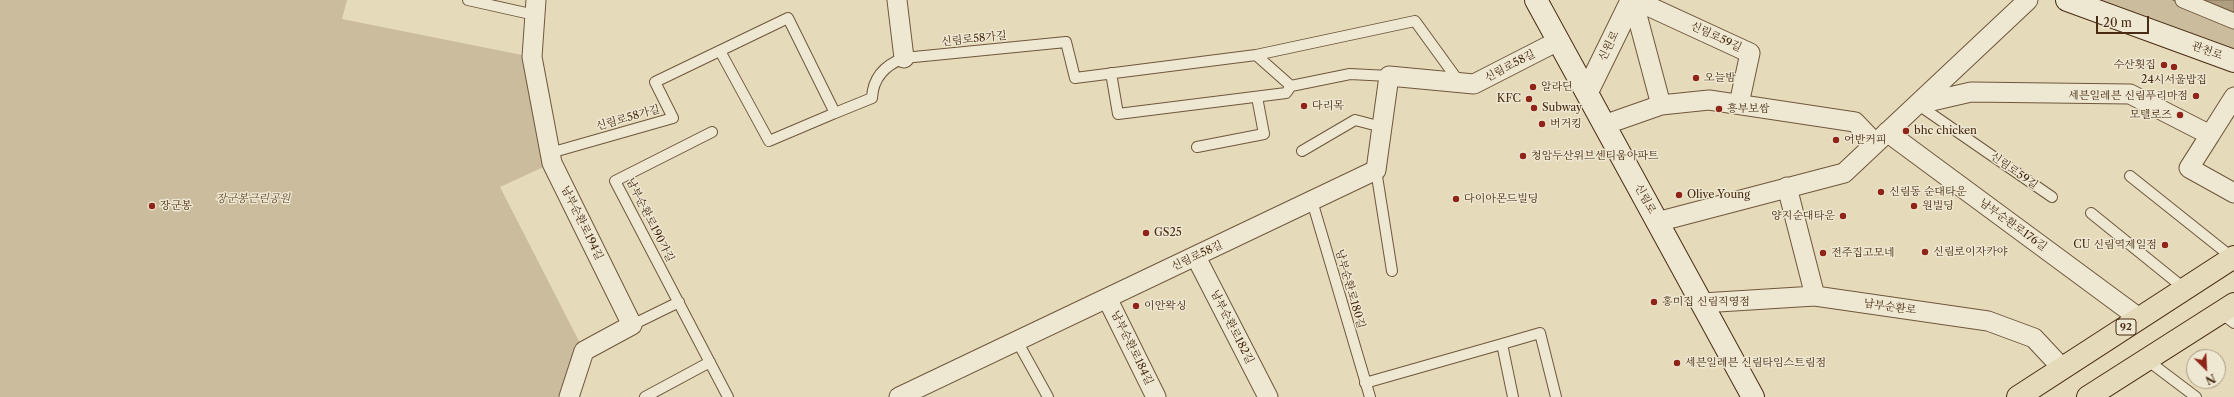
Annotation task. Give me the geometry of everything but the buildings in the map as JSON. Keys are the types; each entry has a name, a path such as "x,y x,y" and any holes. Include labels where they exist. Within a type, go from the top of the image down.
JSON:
{"main road":[{"name":"신림로","path":"1536,0 1753,397"},
{"name":"신원로","path":"1586,92 1633,0"},
{"name":"관천로","path":"2067,0 2234,61"},
{"name":"92","path":"2018,397 2233,257"},
{"path":"2088,397 2147,360 2232,314"}],"street":[{"path":"897,0 904,58"},
{"path":"1633,0 1661,105"},
{"name":"신림로59길","path":"1633,0 1750,53 1739,104"},
{"path":"1658,222 1844,173 2028,0"},
{"path":"2183,0 2234,21"},
{"name":"남부순환로194길","path":"536,8 532,57 552,163 632,325"},
{"name":"신림로58길","path":"1388,76 1474,84 1558,41"},
{"path":"1376,170 1388,76"},
{"path":"1917,104 1971,92 2130,94 2210,135"},
{"path":"2234,97 2190,168 2234,193"},
{"path":"1604,125 1661,105 1709,100 1856,122 1881,138"},
{"name":"남부순환로176길","path":"1881,138 2139,318"},
{"name":"신림로58길","path":"899,397 1196,257 1376,170"},
{"path":"1787,187 1815,296"},
{"name":"남부순환로182길","path":"1196,257 1268,397"},
{"name":"남부순환로","path":"1702,303 1815,296 1988,321 2034,338 2062,368"},
{"name":"남부순환로184길","path":"1107,298 1156,397"},
{"path":"569,397 584,351 632,325"}],"lane":[{"name":"남부순환로194길","path":"468,0 536,8"},
{"name":"신림로58가길","path":"550,153 673,118 655,82 788,18 835,113"},
{"path":"1256,54 1415,21 1460,83"},
{"name":"신림로58가길","path":"720,51 769,141 872,98 874,83 878,76 890,65 904,58 1066,42 1075,78 1256,54"},
{"path":"1256,54 1291,86"},
{"path":"1112,73 1118,114 1286,93 1291,86 1350,74 1388,76"},
{"path":"1197,147 1264,134 1257,97"},
{"name":"신림로59길","path":"1917,104 2052,197"},
{"path":"1302,151 1355,120 1382,127"},
{"name":"남부순환로190가길","path":"712,132 615,181 728,397"},
{"path":"1376,170 1392,271"},
{"path":"2130,176 2233,257"},
{"name":"남부순환로180길","path":"1312,201 1370,397"},
{"path":"2091,213 2185,289"},
{"path":"632,325 678,302"},
{"path":"1365,383 1540,333 1556,397"},
{"path":"1018,341 1048,397"},
{"path":"1502,344 1513,397"},
{"path":"2147,360 2196,397"},
{"path":"645,397 710,362"}],"green space":[{"name":"장군봉근린공원","path":"0,0 347,0 342,19 532,57 552,163 500,187 584,351 569,397 0,397"},
{"path":"2087,0 2234,0 2234,55"}],"shaded area":[{"path":"2173,0 2234,0 2234,24"}],"place":[{"name":"수산횟집","path":"2164,65"},
{"name":"24시서울밥집","path":"2174,67"},
{"name":"오늘밤","path":"1696,78"},
{"name":"알라딘","path":"1533,87"},
{"name":"세븐일레븐 신림푸리마점","path":"2196,96"},
{"name":"KFC","path":"1529,99"},
{"name":"다리목","path":"1304,106"},
{"name":"Subway","path":"1534,108"},
{"name":"흥부보쌈","path":"1719,109"},
{"name":"모텔로즈","path":"2180,115"},
{"name":"버거킹","path":"1542,124"},
{"name":"bhc chicken","path":"1906,131"},
{"name":"어반커피","path":"1836,140"},
{"name":"청암두산위브센티움아파트","path":"1523,156"},
{"name":"신림동 순대타운","path":"1881,192"},
{"name":"Olive Young","path":"1679,195"},
{"name":"다이아몬드빌딩","path":"1456,199"},
{"name":"장군봉","path":"152,206"},
{"name":"원빌딩","path":"1914,206"},
{"name":"양지순대타운","path":"1843,216"},
{"name":"GS25","path":"1146,233"},
{"name":"CU 신림역제일점","path":"2165,245"},
{"name":"신림로이자카야","path":"1925,252"},
{"name":"전주집고모네","path":"1823,253"},
{"name":"홍미집 신림직영점","path":"1654,302"},
{"name":"이안왁싱","path":"1136,306"},
{"name":"세븐일레븐 신림타임스트림점","path":"1677,363"}]}
